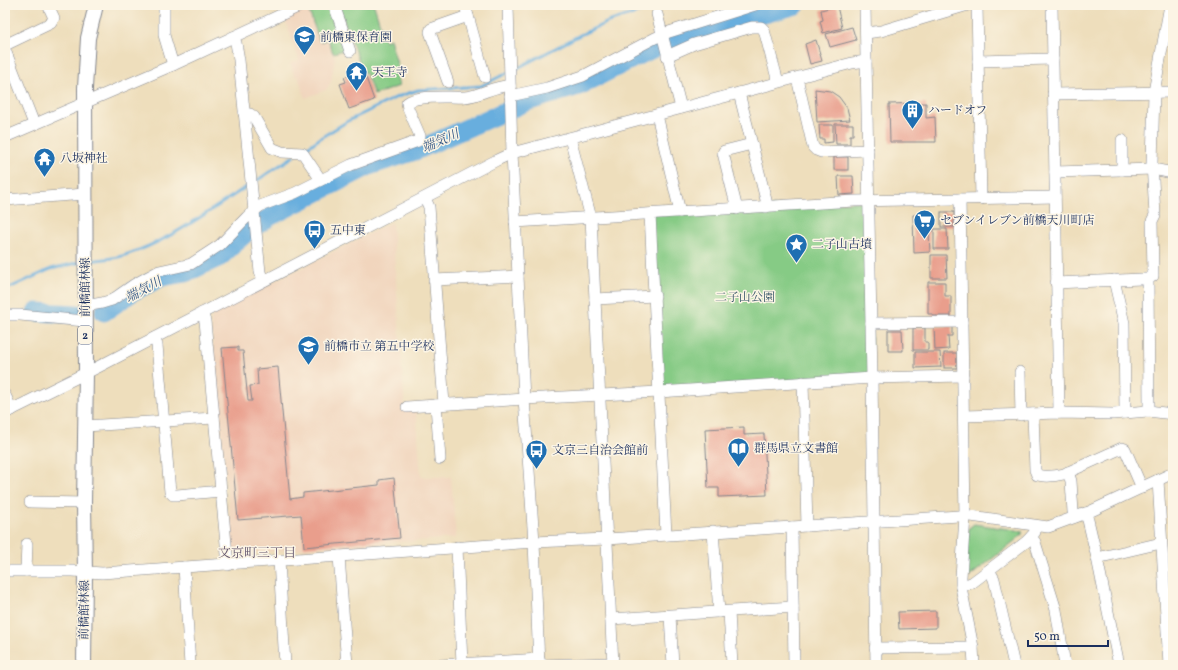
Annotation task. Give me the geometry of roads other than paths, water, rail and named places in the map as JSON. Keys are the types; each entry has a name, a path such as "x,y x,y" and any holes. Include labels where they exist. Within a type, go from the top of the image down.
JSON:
{"main road":[{"name":"前橋館林線","path":"84,665 86,372 85,88 88,38 96,5"}],"street":[{"path":"5,45 51,23 54,18 48,5"},
{"path":"164,5 164,35 173,65"},
{"path":"5,137 173,65 302,5"},
{"path":"334,5 350,51"},
{"path":"508,5 515,222 524,399 534,542 539,663"},
{"path":"85,306 112,300 135,284 159,271 191,264 220,246 260,206 295,193 351,165 418,141 420,136 408,108 407,103 409,102 420,98 471,96 502,86 510,91 547,88 582,76 662,35 755,5"},
{"path":"865,5 876,665"},
{"path":"866,33 881,32 968,5"},
{"path":"977,5 981,199"},
{"path":"1052,5 1059,413"},
{"path":"1056,283 1148,279 1154,274 1152,221 1155,215 1153,169 1154,92 1170,5"},
{"path":"448,82 430,32 431,29 467,10 485,76"},
{"path":"657,14 681,108"},
{"path":"667,56 694,44 752,27 761,27 764,30 778,82"},
{"path":"233,37 236,43 239,60 260,272 263,281"},
{"path":"5,50 34,124"},
{"path":"978,61 1053,59"},
{"path":"5,395 8,411 154,338 497,160 512,154 778,82 852,63 866,61"},
{"path":"797,78 813,147 821,152 868,150"},
{"path":"1053,94 1173,92"},
{"path":"739,93 766,200 766,207"},
{"path":"244,114 250,114 254,117 272,148 278,151 304,154 321,180"},
{"path":"657,115 680,212"},
{"path":"442,665 539,663 613,664 591,218 570,138"},
{"path":"1122,140 1122,170"},
{"path":"737,208 723,153 724,151 752,144"},
{"path":"1055,172 1153,169 1173,172"},
{"path":"5,200 85,194"},
{"path":"515,222 869,201 1055,197"},
{"path":"425,198 429,207 434,280 440,404 440,459"},
{"path":"960,199 965,516 960,576 973,646 974,665"},
{"path":"650,214 666,535"},
{"path":"434,280 518,276"},
{"path":"1148,279 1148,411"},
{"path":"1114,280 1124,328 1125,413"},
{"path":"595,299 655,296"},
{"path":"202,313 205,321 228,565"},
{"path":"5,315 85,321"},
{"path":"871,323 962,322"},
{"path":"154,338 157,345 168,488 171,494 177,496 221,491"},
{"path":"1020,372 1021,415"},
{"path":"407,406 600,396 872,378 963,376"},
{"path":"803,382 807,526"},
{"path":"964,416 1059,413 1125,413 1148,411 1173,414"},
{"path":"1032,414 1035,473 1041,476 1058,476 1122,448 1125,449 1142,488"},
{"path":"85,426 214,418"},
{"path":"1068,472 1071,481 1073,512 1088,520 1119,665"},
{"path":"5,571 73,571 102,573 534,542 607,539 965,516 1036,526 1052,526 1142,488 1173,473"},
{"path":"1158,480 1169,665"},
{"path":"30,502 84,503"},
{"path":"961,587 973,582 1031,537 1034,534 1036,526"},
{"path":"792,527 794,665"},
{"path":"713,532 732,665"},
{"path":"1031,537 1035,542 1056,610 1065,665"},
{"path":"1097,558 1161,543"},
{"path":"26,571 27,544"},
{"path":"457,548 462,664"},
{"path":"339,556 347,665"},
{"path":"279,560 285,665"},
{"path":"184,567 190,665"},
{"path":"989,570 994,579 1014,665"},
{"path":"611,619 793,607"},
{"path":"670,616 673,665"},
{"path":"875,648 973,646"}],"waterway":[{"path":"512,71 608,22 661,5"},
{"name":"端気川","path":"104,312 134,291 162,277 185,273 220,257 248,231 271,216 369,166 415,151 526,102 579,86 650,50 678,38 796,5"},
{"path":"994,5 1001,5"},
{"path":"302,151 348,121 397,97 418,90 481,86 507,73"},
{"path":"253,183 294,156"},
{"path":"89,261 122,256 156,243 188,225 248,186"},
{"path":"5,290 51,269 81,262"},
{"name":"端気川","path":"36,312 77,314"}],"place":[{"name":"前橋東保育園","path":"305,56"},
{"name":"天王寺","path":"357,92"},
{"name":"ハードオフ","path":"912,130"},
{"name":"八坂神社","path":"44,178"},
{"name":"セブンイレブン前橋天川町店","path":"924,240"},
{"name":"五中東","path":"314,250"},
{"name":"二子山古墳","path":"796,264"},
{"name":"前橋市立 第五中学校","path":"309,366"},
{"name":"群馬県立文書館","path":"738,468"},
{"name":"文京三自治会館前","path":"536,470"}],"district":[{"name":"文京町三丁目","path":"257,552"}],"park label":[{"name":"二子山公園","path":"745,297"}]}
